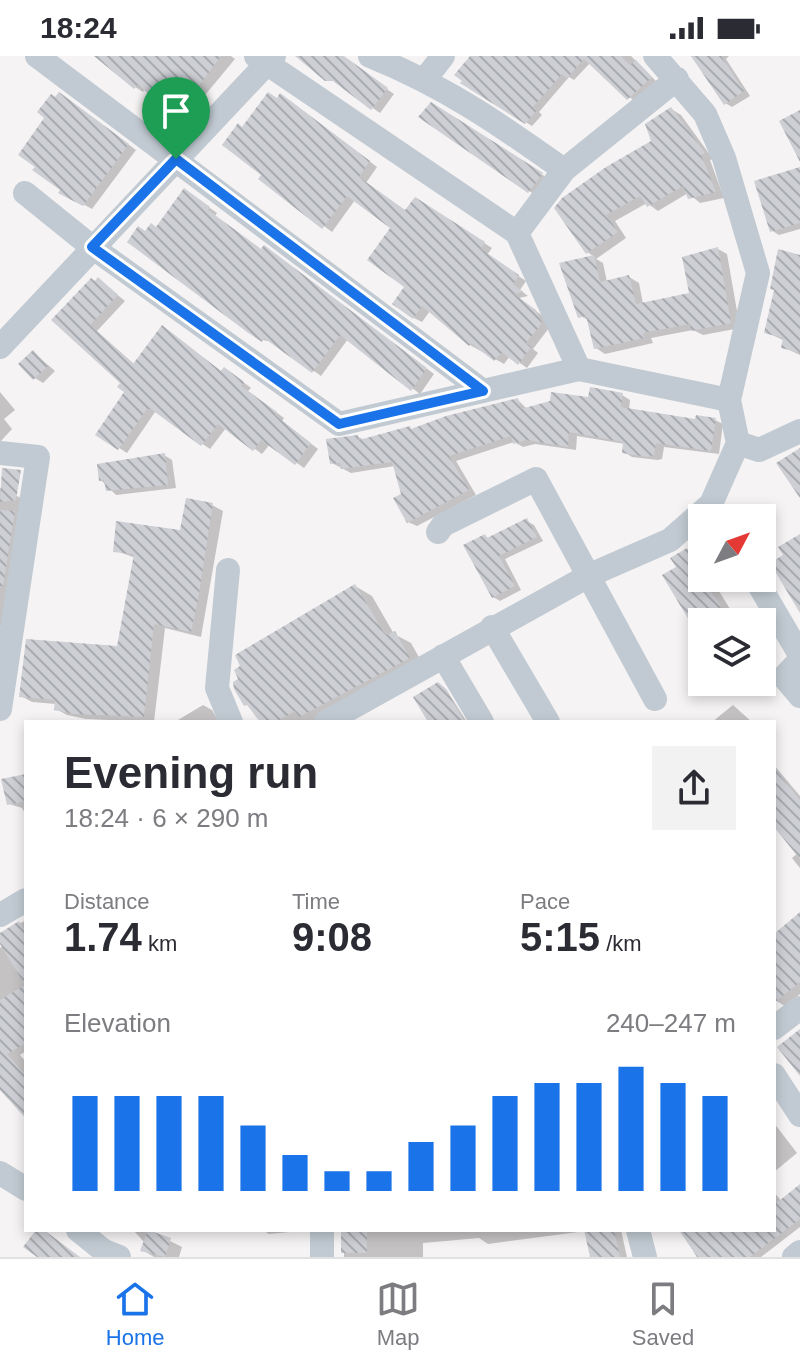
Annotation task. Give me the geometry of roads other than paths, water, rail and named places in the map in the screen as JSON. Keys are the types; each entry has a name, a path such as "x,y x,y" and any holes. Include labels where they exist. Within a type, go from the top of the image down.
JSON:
{"street":[{"path":"37,56 483,391"},
{"path":"370,56 425,79 478,108 564,170"},
{"path":"425,79 443,56"},
{"path":"655,56 705,114 724,158 758,273 729,400 738,443 717,504"},
{"path":"0,347 266,59 517,233 579,369"},
{"path":"517,233 564,170 677,79"},
{"path":"25,193 92,247 339,424 579,369 729,400"},
{"path":"738,443 759,450 800,431"},
{"path":"0,453 38,457 1,699"},
{"path":"438,532 443,525 536,479 655,699"},
{"path":"330,720 492,627 590,575 670,540 688,528"},
{"path":"228,570 217,688 230,720"},
{"path":"763,592 800,658 784,677 800,696"},
{"path":"492,627 547,720"},
{"path":"443,656 481,720"},
{"path":"0,915 24,901"},
{"path":"776,1026 800,1008"},
{"path":"776,1078 800,1115"},
{"path":"0,1173 24,1188"},
{"path":"80,1232 108,1255"},
{"path":"322,1232 322,1257"},
{"path":"639,1232 645,1257"},
{"path":"794,1257 800,1252"}]}
